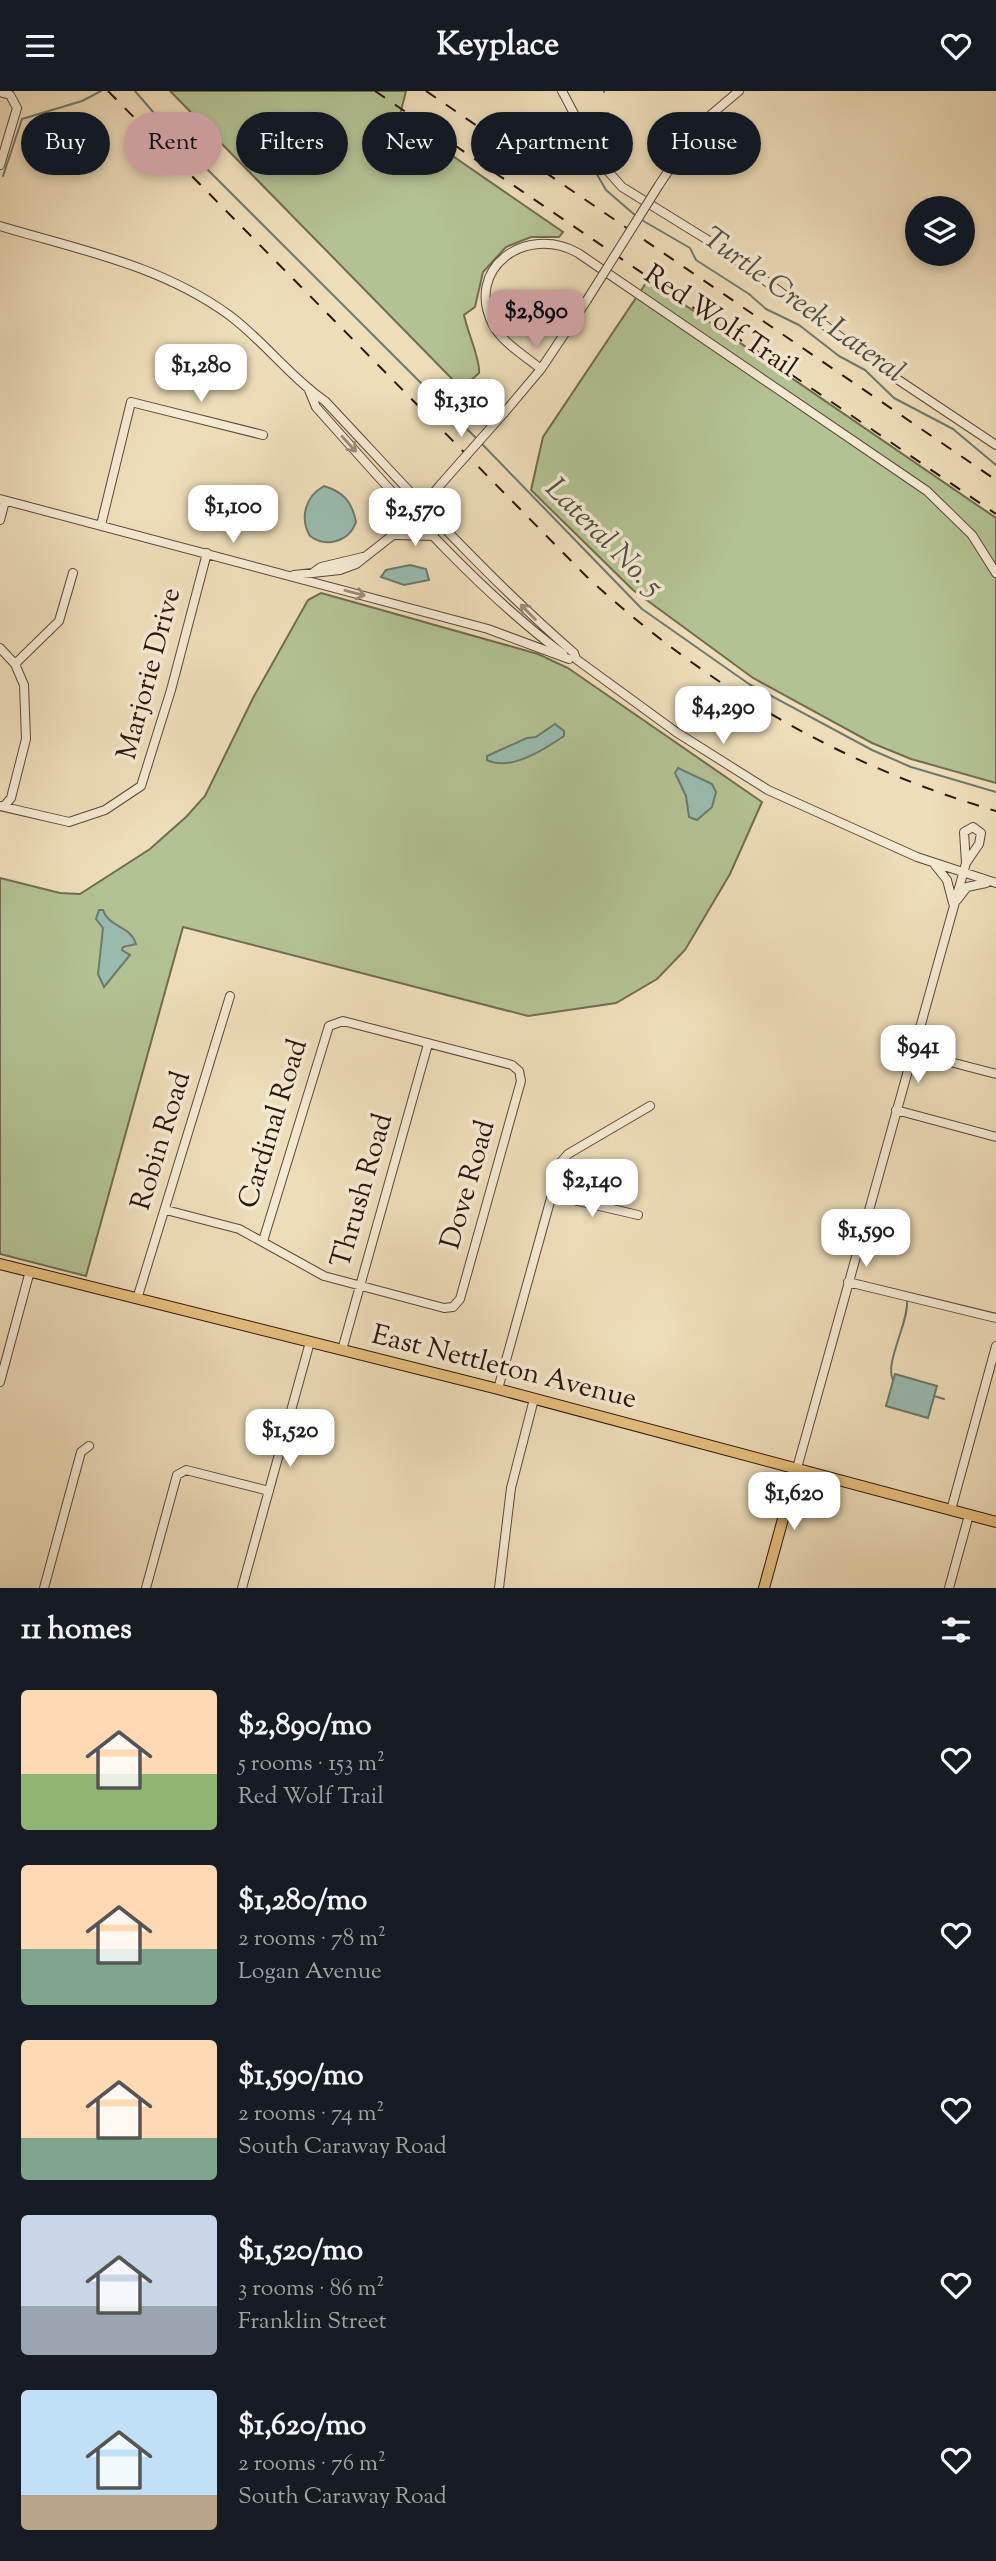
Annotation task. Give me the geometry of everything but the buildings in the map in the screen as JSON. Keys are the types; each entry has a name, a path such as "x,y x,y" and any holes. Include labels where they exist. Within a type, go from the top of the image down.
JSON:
{"main road":[{"name":"East Nettleton Avenue","path":"0,1264 498,1389 996,1522"},
{"path":"764,1588 797,1468"}],"street":[{"path":"562,91 599,161 622,187 727,252 891,375 996,445"},
{"path":"289,576 340,571 356,564 395,535 424,507 541,369 700,124 739,91"},
{"path":"0,92 15,100 17,108 0,165"},
{"path":"0,226 128,262 185,288 248,331 309,390 325,401 424,507 536,620 574,653 573,659"},
{"name":"Red Wolf Trail","path":"541,369 497,331 489,314 487,295 492,276 506,256 527,244 547,242 578,253 927,491 972,535 996,573"},
{"path":"309,390 316,407 414,517 532,631 676,732 768,790 929,862 996,883"},
{"path":"102,525 131,402 263,435"},
{"path":"0,520 2,500 488,629 573,659"},
{"path":"395,535 435,537"},
{"name":"Marjorie Drive","path":"3,805 69,822 105,810 141,786 171,690 207,553"},
{"path":"15,664 59,621 73,573"},
{"path":"0,648 15,664 24,685 26,739 10,798 3,805"},
{"path":"929,862 947,880 954,905"},
{"path":"797,1468 966,863"},
{"path":"954,905 967,887 977,883 996,883"},
{"name":"Robin Road","path":"137,1299 230,996"},
{"name":"Cardinal Road","path":"263,1241 326,1032 333,1023 343,1021 428,1044"},
{"name":"Dove Road","path":"360,1287 444,1308 453,1307 460,1299 471,1260 521,1081 519,1072 512,1065 428,1044"},
{"name":"Thrush Road","path":"342,1350 428,1044"},
{"path":"912,1052 996,1074"},
{"path":"498,1389 561,1162 568,1154 650,1106"},
{"path":"896,1111 996,1136"},
{"path":"552,1195 638,1215"},
{"path":"166,1210 224,1224 263,1241 324,1276 360,1287"},
{"path":"0,1382 30,1271"},
{"path":"848,1282 996,1318"},
{"path":"242,1588 310,1342"},
{"path":"951,1510 996,1346"},
{"path":"499,1588 511,1488 534,1399"},
{"path":"44,1588 81,1452 89,1446"},
{"path":"146,1588 177,1475 186,1470 269,1492"},
{"path":"949,1588 970,1515"}],"green space":[{"path":"170,91 406,91 401,112 362,112 362,175 457,175 457,159 471,169 471,175 480,175 563,232 559,237 531,237 506,247 483,272 475,307 464,315 479,373 465,386 458,385 252,175 348,175 348,112 236,112 236,158 222,144 222,112 191,112"},
{"path":"646,283 660,288 996,518 996,783 911,759 872,743 753,678 633,590 531,490 543,437"},
{"path":"321,593 538,654 568,668 762,802 730,874 685,950 657,979 616,1003 528,1016 183,927 86,1276 0,1254 0,878 60,893 80,894 150,849 205,796 253,698 308,600"}],"shaded area":[{"path":"324,486 346,498 356,522 343,538 330,542 316,540 310,536 305,522 309,501"},
{"path":"410,565 426,569 429,580 404,585 381,577 386,570"},
{"path":"555,724 564,731 564,736 537,752 506,763 487,760 487,756 527,738 536,737"},
{"path":"678,768 712,784 716,792 712,807 697,820 689,817 686,796 675,773"},
{"path":"99,910 103,910 110,920 129,933 136,944 123,947 122,950 130,955 104,987 98,974 103,928 96,919"},
{"path":"895,1374 937,1386 928,1418 886,1406"}],"waterway":[{"path":"3,176 22,119 82,101 101,91"},
{"name":"Lateral No. 5","path":"135,91 173,135 478,440"},
{"name":"Turtle Creek Lateral","path":"597,175 606,190 636,216"},
{"name":"Turtle Creek Lateral","path":"640,219 690,248 696,260 749,294 766,309 799,325 839,356 865,370 894,398 953,429 996,465"},
{"name":"Lateral No. 5","path":"482,444 642,609 749,684 872,750 911,767 996,792"},
{"path":"893,1380 892,1364 907,1301"},
{"path":"934,1396 944,1399"}],"railway":[{"path":"108,91 587,577 633,617 728,687 830,746 883,771 996,811"},
{"path":"375,91 996,514"},
{"path":"426,91 996,480"}]}
